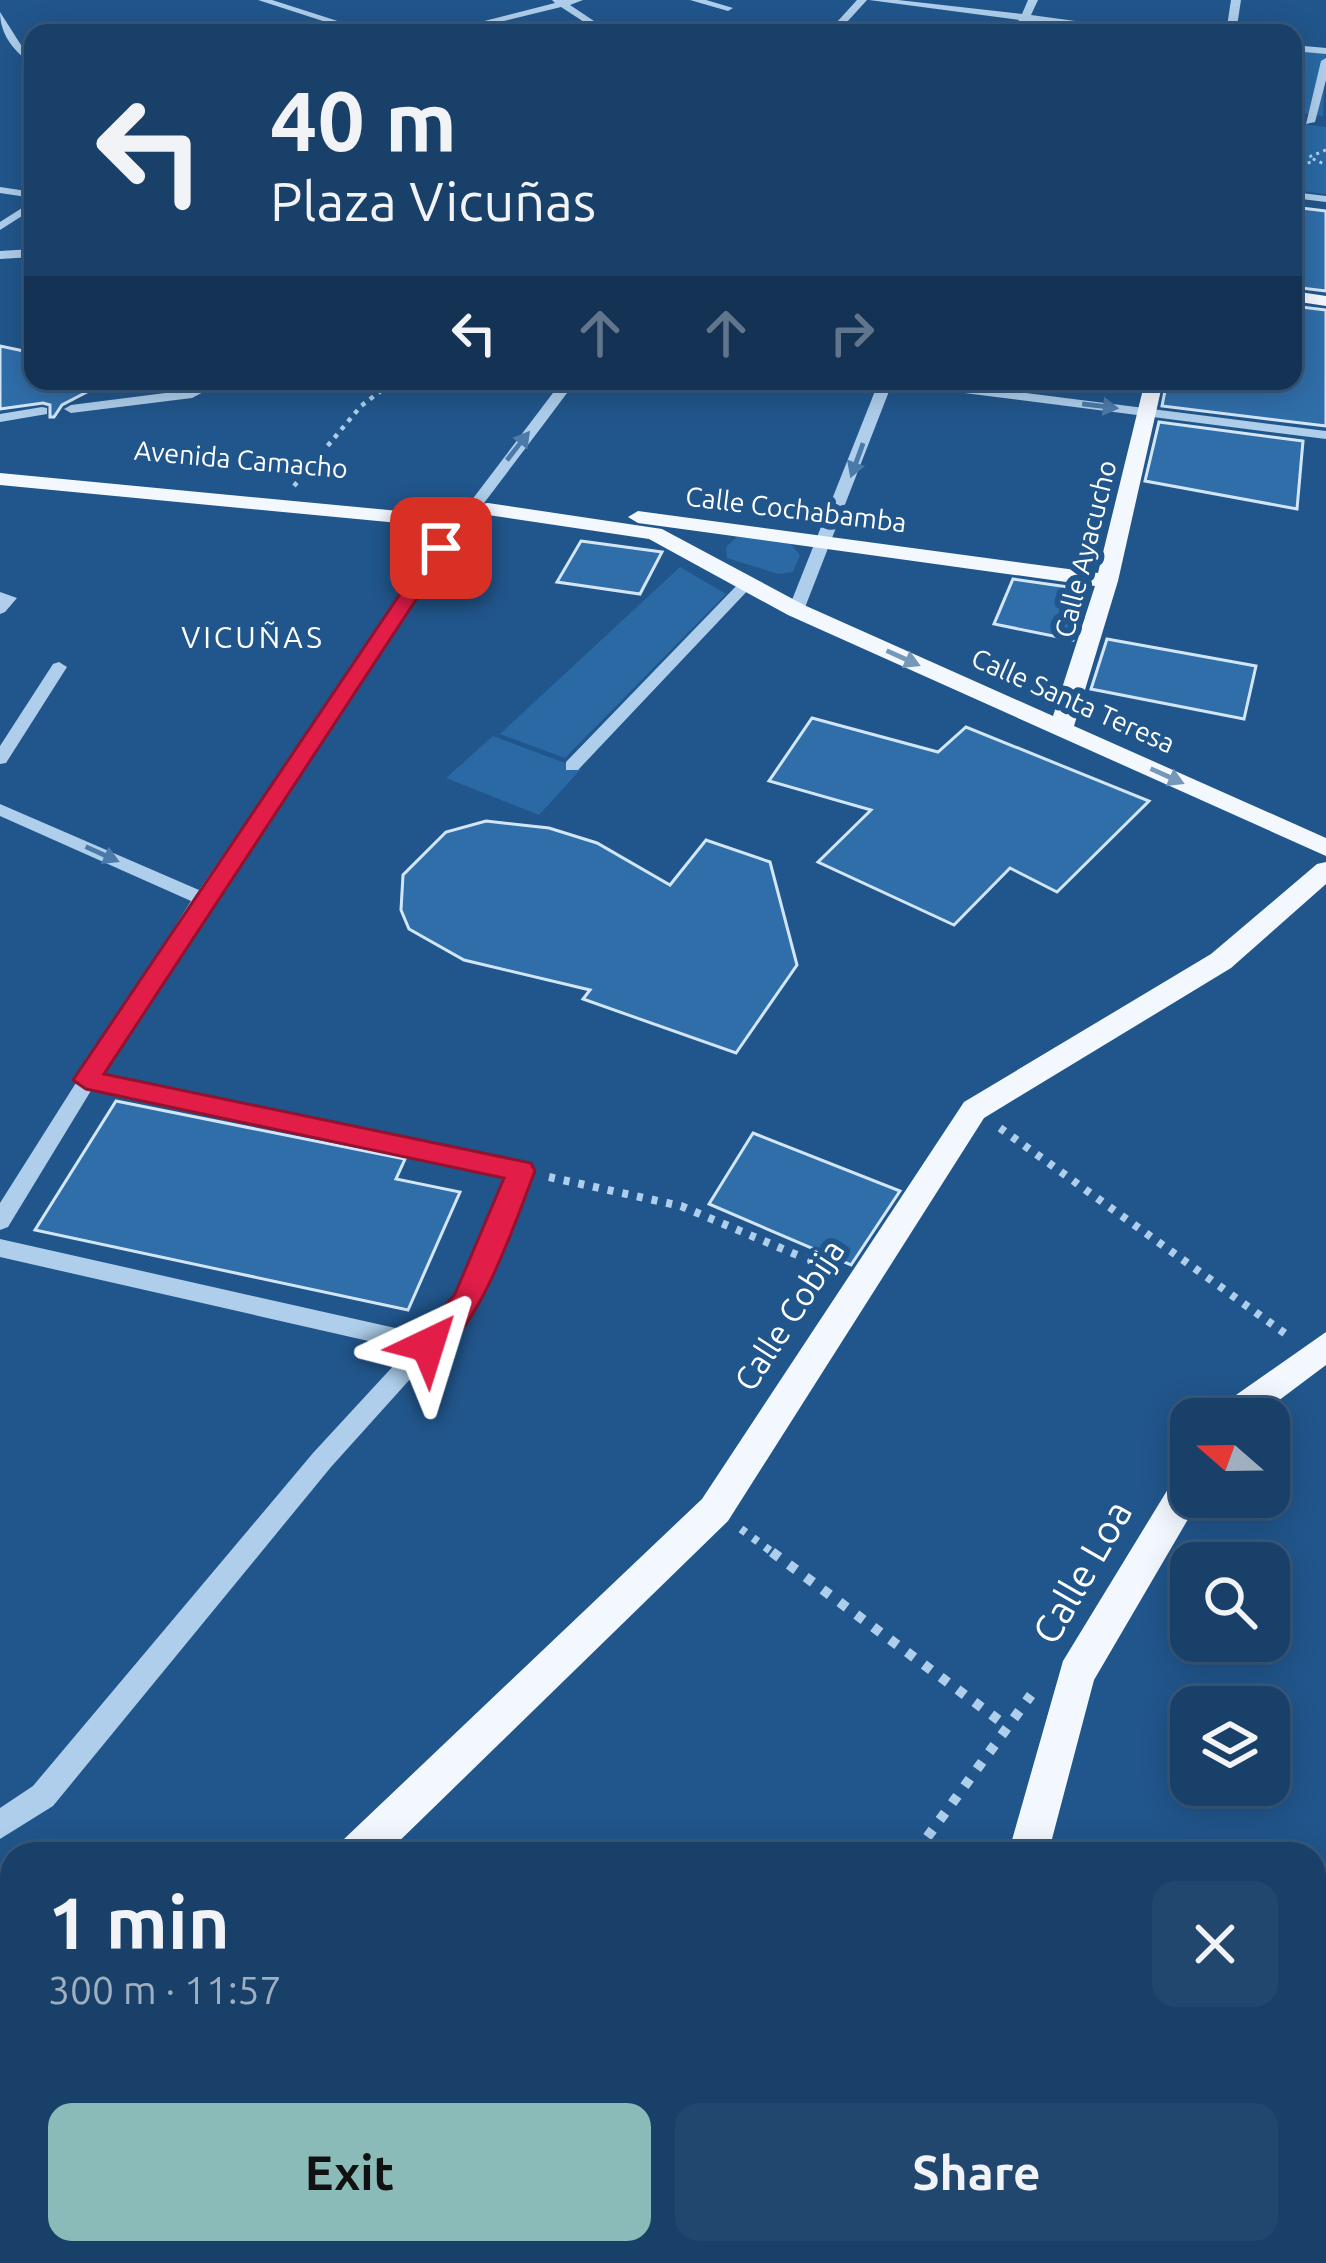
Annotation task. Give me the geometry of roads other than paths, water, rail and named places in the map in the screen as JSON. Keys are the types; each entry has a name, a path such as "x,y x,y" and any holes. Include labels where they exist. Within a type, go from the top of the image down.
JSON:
{"main road":[{"name":"Calle Ayacucho","path":"1061,728 1107,581 1152,390"},
{"name":"Avenida Camacho","path":"0,464 431,505 472,504"},
{"name":"Avenida Camacho","path":"0,479 420,519 472,504"},
{"name":"Calle Cochabamba","path":"472,504 704,525 1107,581"},
{"name":"Calle Cochabamba","path":"472,504 655,533 796,610"},
{"name":"Calle Santa Teresa","path":"796,610 1326,848"},
{"name":"Calle Cobija","path":"369,1842 715,1510 974,1110 1221,961 1326,870"},
{"path":"1257,1398 1321,1351"},
{"name":"Calle Loa","path":"1031,1842 1076,1674 1170,1517"}],"street":[{"path":"263,0 341,24"},
{"path":"694,0 728,8"},
{"path":"840,24 862,0"},
{"path":"874,0 1072,24"},
{"path":"1022,24 1033,0"},
{"path":"478,24 567,2 595,24"},
{"path":"0,15 24,54"},
{"path":"0,51 17,47"},
{"path":"1310,122 1326,56"},
{"path":"1302,121 1326,123"},
{"path":"0,227 24,207"},
{"path":"71,409 200,390"},
{"path":"0,1221 203,899 472,504 562,390"},
{"path":"796,610 883,390"},
{"path":"975,390 1326,436"},
{"path":"0,418 42,411"},
{"path":"685,549 704,525"},
{"path":"572,766 747,584"},
{"path":"0,597 9,598 0,609"},
{"path":"0,759 59,667"},
{"path":"0,809 203,899"},
{"path":"0,1825 43,1796 322,1460 467,1301 521,1171 86,1080"},
{"path":"0,1248 428,1345"}],"district":[{"name":"VICUÑAS","path":"253,638"}]}
